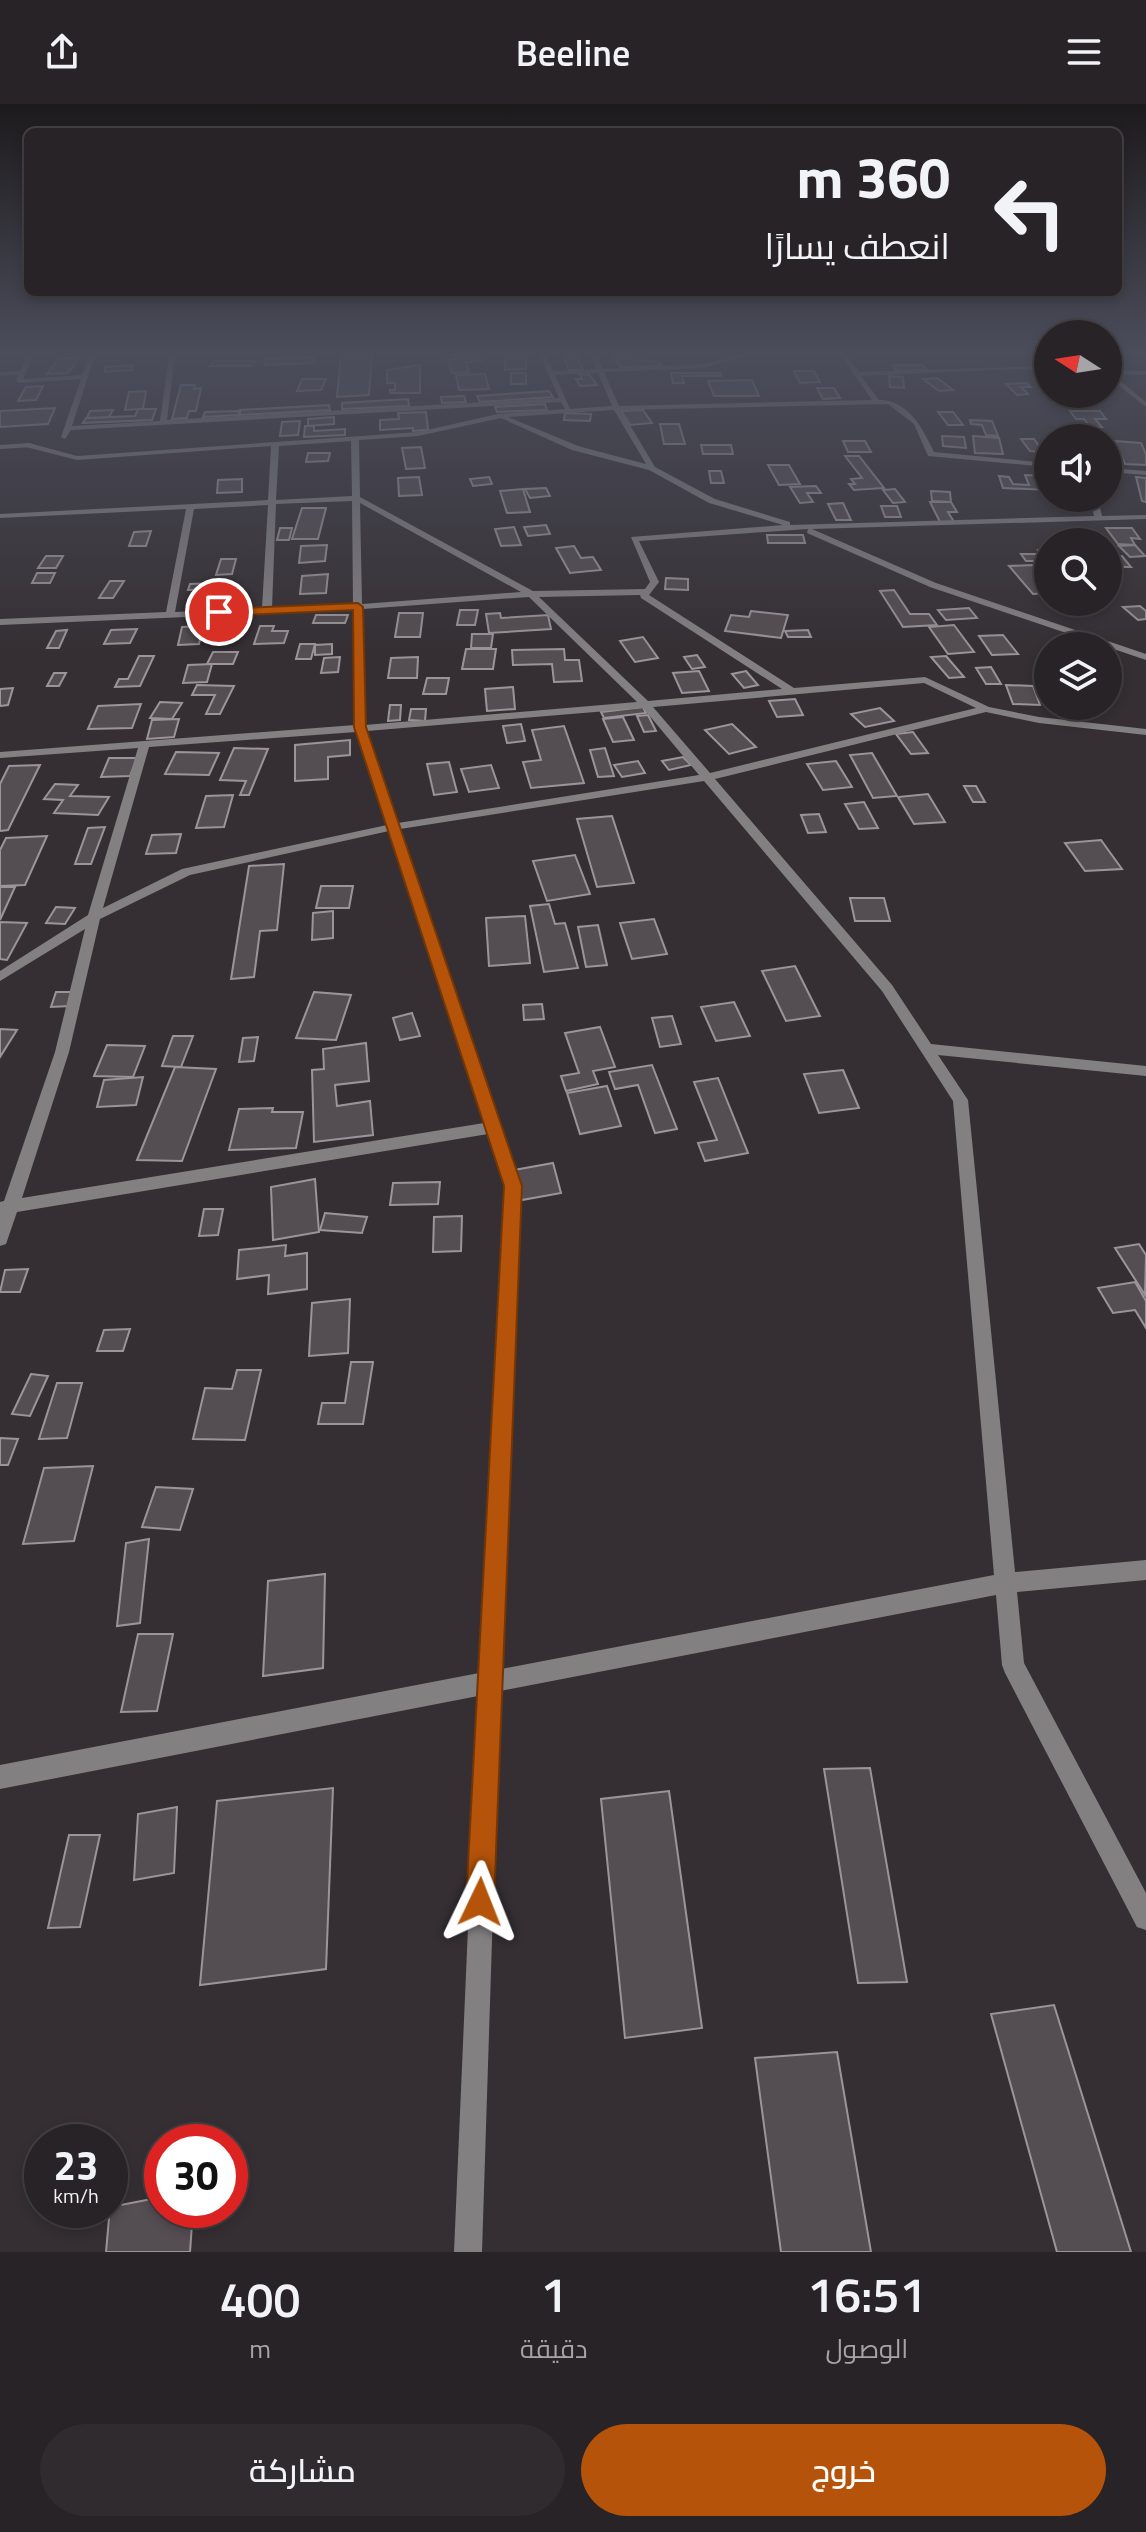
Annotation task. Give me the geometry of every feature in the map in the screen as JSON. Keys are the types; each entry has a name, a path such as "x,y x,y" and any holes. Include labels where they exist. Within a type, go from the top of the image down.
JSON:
{"street":[{"path":"68,455 77,458 116,455"},
{"path":"267,610 274,455"},
{"path":"355,455 360,727 513,1186 468,2252"},
{"path":"603,455 652,468 712,501 829,537 933,585 1146,657"},
{"path":"644,455 652,468"},
{"path":"944,455 1034,464"},
{"path":"1122,471 1146,473"},
{"path":"0,516 356,498 531,594 645,704 887,988 960,1100 1013,1665 1146,1918"},
{"path":"170,614 191,506"},
{"path":"1098,512 1099,518"},
{"path":"790,690 644,596 655,582 634,539 796,527 1146,517"},
{"path":"0,622 358,607 531,594 647,592"},
{"path":"0,755 925,680 986,709 1039,720 1146,732"},
{"path":"0,977 94,917 186,872 393,827 707,777 986,709"},
{"path":"0,1239 5,1208 62,1052 94,917 144,745"},
{"path":"927,1049 1146,1071"},
{"path":"5,1208 493,1127"},
{"path":"0,1777 1005,1583 1146,1570"}],"building":[{"path":"308,455 329,455 328,461 306,462"},
{"path":"403,455 423,455 425,468 406,469"},
{"path":"1122,455 1146,455 1146,465 1125,464"},
{"path":"845,456 859,456 884,488 854,490 849,484 855,484 851,479 862,478"},
{"path":"768,465 789,465 800,484 779,485"},
{"path":"709,471 721,471 724,483 711,483"},
{"path":"1025,475 1034,475 1034,489 1003,488 999,476 1009,477 1013,484 1029,485"},
{"path":"419,477 422,495 399,496 398,478"},
{"path":"489,477 492,484 473,486 470,479"},
{"path":"1136,477 1146,478 1146,502 1142,501"},
{"path":"242,479 242,492 217,493 218,480"},
{"path":"816,486 821,493 807,493 813,502 800,503 790,487"},
{"path":"546,488 550,496 530,498 525,489"},
{"path":"523,489 530,512 507,513 500,491"},
{"path":"895,489 905,502 893,503 883,490"},
{"path":"931,491 950,492 951,502 932,501"},
{"path":"930,502 951,502 957,512 948,512 954,522 940,522"},
{"path":"843,503 851,520 836,520 828,504"},
{"path":"881,506 897,506 901,517 885,517"},
{"path":"302,508 326,508 318,539 292,539"},
{"path":"546,525 550,534 528,536 524,527"},
{"path":"514,527 521,545 501,546 495,529"},
{"path":"280,528 292,528 289,540 277,540"},
{"path":"1122,528 1132,528 1140,539 1131,538 1135,545 1122,544"},
{"path":"151,531 146,546 129,546 134,532"},
{"path":"767,535 803,535 805,543 768,543"},
{"path":"327,545 325,561 299,563 301,546"},
{"path":"1135,545 1145,556 1130,557 1122,546"},
{"path":"574,546 581,558 593,557 601,570 570,573 556,548"},
{"path":"1021,554 1034,554 1034,561 1026,561"},
{"path":"46,556 63,556 56,568 38,568"},
{"path":"1122,556 1131,567 1122,567"},
{"path":"221,559 236,559 232,574 216,575"},
{"path":"1009,566 1034,566 1034,594 1033,594"},
{"path":"37,573 55,573 50,583 32,583"},
{"path":"328,574 326,593 300,594 302,576"},
{"path":"666,578 688,579 688,590 665,589"},
{"path":"110,581 124,581 113,598 99,598"},
{"path":"216,583 214,589 188,590 190,584"},
{"path":"894,590 910,614 929,614 937,625 903,627 880,591"},
{"path":"1140,606 1146,611 1146,619 1138,620 1123,607"},
{"path":"969,608 977,618 946,620 938,610"},
{"path":"460,610 478,610 475,625 457,625"},
{"path":"751,611 788,615 781,638 725,631 731,615 749,617"},
{"path":"399,613 423,613 420,637 395,637"},
{"path":"500,613 501,618 548,615 551,629 489,633 486,614"},
{"path":"316,615 348,615 345,623 313,623"},
{"path":"954,625 974,652 948,654 929,627"},
{"path":"203,626 199,644 178,645 182,627"},
{"path":"260,626 274,626 272,631 288,631 284,643 254,644"},
{"path":"137,629 130,643 104,644 111,630"},
{"path":"67,630 59,648 47,648 56,631"},
{"path":"808,630 811,637 788,637 785,631"},
{"path":"472,634 493,634 491,648 471,648"},
{"path":"1003,635 1018,654 992,655 979,636"},
{"path":"643,637 658,658 635,662 620,641"},
{"path":"300,644 315,644 311,659 296,659"},
{"path":"332,644 332,654 315,655 315,645"},
{"path":"466,649 496,649 493,669 462,669"},
{"path":"564,649 565,660 579,660 582,681 554,682 552,664 513,665 512,650"},
{"path":"213,652 238,652 233,664 207,664"},
{"path":"697,655 705,667 692,669 684,657"},
{"path":"139,656 154,656 140,686 115,687 119,679 128,679"},
{"path":"946,656 964,677 949,678 931,657"},
{"path":"340,657 338,672 321,673 324,658"},
{"path":"418,657 417,678 388,678 391,658"},
{"path":"212,664 207,682 183,683 188,665"},
{"path":"991,667 1001,684 986,684 976,668"},
{"path":"699,671 709,691 682,693 673,673"},
{"path":"746,671 758,685 744,688 732,674"},
{"path":"54,673 66,673 59,686 47,686"},
{"path":"427,678 449,678 446,694 423,694"},
{"path":"197,685 234,686 220,714 206,714 215,695 192,695"},
{"path":"1006,685 1033,686 1034,705 1013,704"},
{"path":"513,687 515,709 487,711 485,689"},
{"path":"13,688 8,705 0,706 0,689"},
{"path":"795,699 803,715 777,717 769,701"},
{"path":"160,702 182,703 172,719 150,718"},
{"path":"141,704 132,728 88,729 98,706"},
{"path":"390,705 401,705 400,720 388,721"},
{"path":"643,707 646,713 604,718 601,712"},
{"path":"880,708 894,721 865,727 851,714"},
{"path":"411,709 426,709 425,721 409,720"},
{"path":"648,715 656,731 644,732 637,716"},
{"path":"623,717 634,740 613,742 603,719"},
{"path":"179,719 174,737 147,739 152,720"},
{"path":"521,724 525,741 507,743 503,726"},
{"path":"732,724 756,747 729,754 705,730"},
{"path":"564,726 584,783 531,788 523,762 541,760 532,730"},
{"path":"913,732 928,753 911,754 896,734"},
{"path":"350,740 350,755 328,757 328,779 295,781 295,745"},
{"path":"234,748 268,749 249,795 240,795 246,781 220,780"},
{"path":"605,748 614,776 598,777 590,750"},
{"path":"176,752 219,753 209,775 165,774"},
{"path":"872,753 897,796 873,798 850,755"},
{"path":"683,757 691,765 669,770 662,761"},
{"path":"109,758 137,758 130,776 101,777"},
{"path":"638,761 645,773 622,777 614,765"},
{"path":"836,761 852,787 823,790 807,764"},
{"path":"449,762 457,792 434,795 427,764"},
{"path":"40,765 8,830 0,831 0,784 9,766"},
{"path":"491,765 499,788 469,792 461,769"},
{"path":"55,784 78,785 70,796 109,797 98,815 54,813 63,800 44,799"},
{"path":"964,786 976,786 985,802 973,802"},
{"path":"928,794 945,822 914,824 898,797"},
{"path":"233,795 224,827 196,828 206,796"},
{"path":"864,802 878,828 859,829 845,804"},
{"path":"819,814 826,832 808,833 801,815"},
{"path":"612,816 634,883 597,887 577,819"},
{"path":"105,827 91,864 75,864 88,828"},
{"path":"181,834 176,853 146,854 152,835"},
{"path":"47,836 25,885 0,886 0,850 6,838"},
{"path":"1101,840 1122,869 1085,871 1065,843"},
{"path":"575,855 590,894 547,901 533,861"},
{"path":"284,864 277,930 260,931 254,977 231,979 249,866"},
{"path":"321,886 353,886 349,908 316,908"},
{"path":"0,887 15,887 0,920"},
{"path":"850,898 884,898 890,921 855,921"},
{"path":"549,904 555,924 565,923 578,968 544,972 530,906"},
{"path":"56,907 75,908 65,924 46,923"},
{"path":"333,911 333,938 312,940 313,913"},
{"path":"525,916 530,963 489,966 486,918"},
{"path":"654,919 667,954 632,959 620,923"},
{"path":"0,922 27,923 7,960 0,959"},
{"path":"598,925 607,965 586,967 578,927"},
{"path":"795,966 820,1016 786,1021 762,971"},
{"path":"56,992 76,992 70,1006 51,1007"},
{"path":"314,992 351,995 336,1040 296,1038"},
{"path":"734,1002 750,1036 716,1041 701,1007"},
{"path":"542,1004 544,1019 524,1020 523,1005"},
{"path":"412,1013 420,1036 400,1040 393,1018"},
{"path":"672,1016 681,1044 660,1047 652,1018"},
{"path":"600,1027 615,1067 593,1071 598,1084 566,1091 561,1076 579,1073 565,1033"},
{"path":"0,1029 17,1030 0,1057"},
{"path":"173,1036 193,1036 181,1067 162,1066"},
{"path":"258,1037 254,1061 239,1062 243,1038"},
{"path":"366,1043 369,1081 335,1085 337,1106 370,1101 373,1135 314,1142 312,1070 324,1069 323,1049"},
{"path":"107,1045 145,1046 133,1077 94,1076"},
{"path":"652,1065 677,1129 655,1133 638,1085 615,1089 609,1072"},
{"path":"175,1067 216,1069 182,1161 137,1160"},
{"path":"843,1070 859,1108 819,1113 804,1074"},
{"path":"143,1077 136,1105 97,1107 104,1080"},
{"path":"718,1078 748,1153 705,1161 698,1143 717,1140 694,1082"},
{"path":"607,1086 621,1126 580,1134 567,1093"},
{"path":"273,1108 272,1112 303,1112 296,1148 229,1150 239,1109"},
{"path":"553,1163 561,1193 522,1200 514,1170"},
{"path":"315,1179 319,1232 273,1240 271,1187"},
{"path":"440,1182 438,1204 390,1205 393,1183"},
{"path":"204,1209 223,1209 218,1235 199,1236"},
{"path":"325,1213 367,1217 362,1233 320,1230"},
{"path":"462,1216 461,1251 433,1252 434,1217"},
{"path":"1139,1244 1146,1255 1145,1295 1115,1248"},
{"path":"286,1245 285,1256 307,1253 307,1289 268,1294 269,1275 237,1279 239,1250"},
{"path":"28,1269 20,1292 0,1292 5,1270"},
{"path":"1135,1282 1146,1301 1146,1328 1135,1310 1113,1313 1098,1288"},
{"path":"350,1299 348,1353 309,1356 312,1303"},
{"path":"130,1329 123,1351 97,1351 104,1330"},
{"path":"351,1362 373,1362 363,1424 318,1424 322,1403 345,1403"},
{"path":"237,1370 261,1370 245,1440 193,1439 205,1388 232,1389"},
{"path":"31,1374 48,1376 30,1416 12,1414"},
{"path":"57,1383 82,1383 67,1438 39,1439"},
{"path":"0,1438 18,1439 8,1465 0,1465"},
{"path":"93,1466 74,1541 23,1544 44,1468"},
{"path":"156,1487 193,1489 180,1530 142,1527"},
{"path":"149,1539 140,1623 117,1626 126,1543"},
{"path":"325,1574 323,1668 263,1676 268,1581"},
{"path":"138,1634 173,1634 157,1711 121,1712"},
{"path":"870,1768 907,1982 858,1983 824,1769"},
{"path":"333,1788 326,1969 200,1985 217,1801"},
{"path":"669,1791 702,2028 625,2038 601,1799"},
{"path":"177,1807 174,1873 134,1880 138,1814"},
{"path":"69,1835 100,1835 80,1927 48,1928"},
{"path":"1054,2005 1131,2252 1057,2252 991,2014"},
{"path":"837,2052 871,2252 781,2252 755,2058"},
{"path":"144,2200 144,2228 192,2228 190,2252 106,2252 108,2228 128,2228 128,2204"}],"route":[{"path":"219,612 358,607 360,727 513,1186 480,1902"}]}
